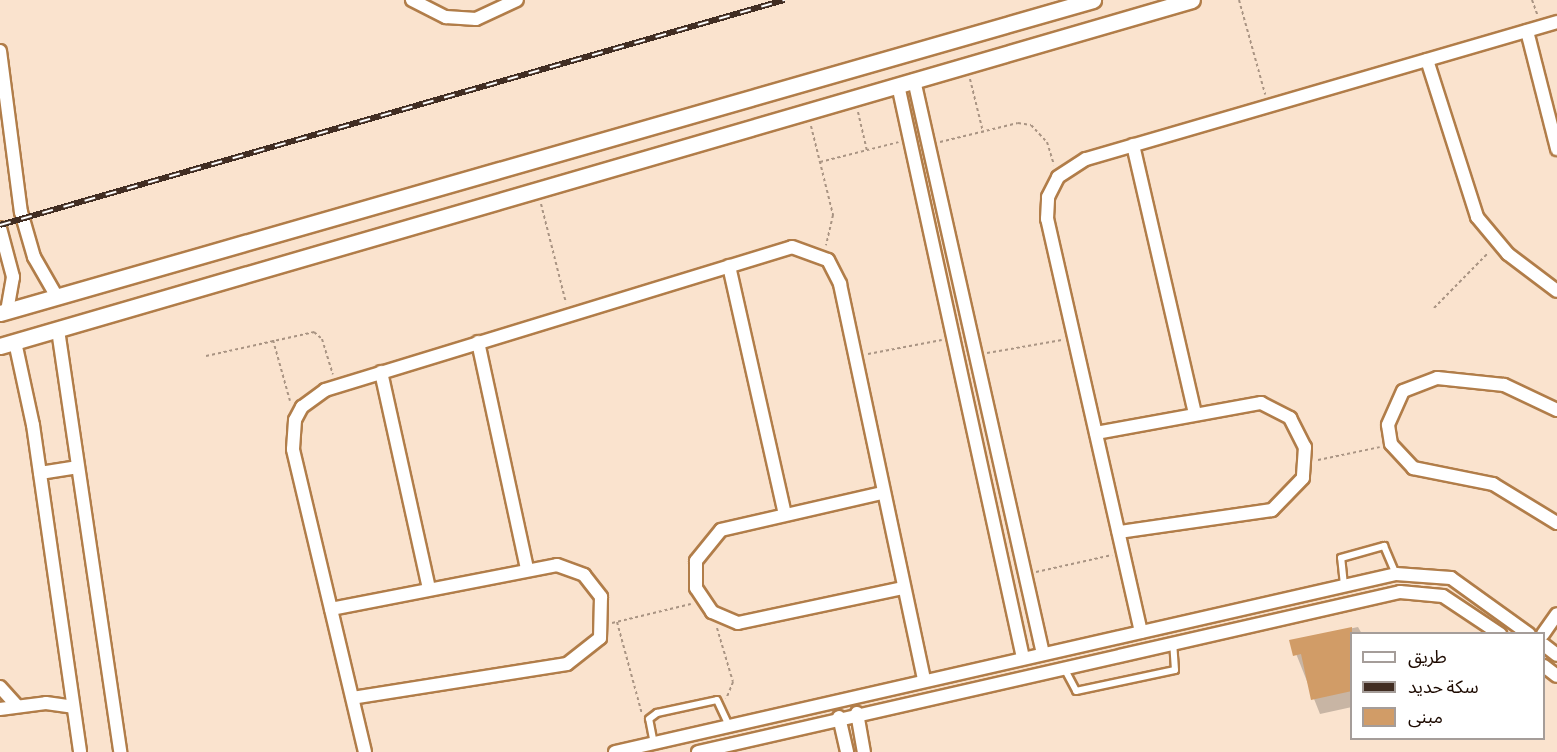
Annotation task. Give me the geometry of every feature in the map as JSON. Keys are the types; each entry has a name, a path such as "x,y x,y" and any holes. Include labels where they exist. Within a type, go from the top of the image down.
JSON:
{"street":[{"path":"412,0 446,17 476,19 517,0"},
{"path":"3,312 520,162 1093,0"},
{"path":"80,752 40,472 8,344 174,292 1192,0"},
{"path":"1141,632 1047,219 1048,197 1058,177 1075,163 1557,22"},
{"path":"1527,31 1555,141"},
{"path":"0,51 21,212 34,257 57,297"},
{"path":"1427,60 1463,188 1497,243 1557,291"},
{"path":"915,80 1043,654"},
{"path":"898,85 1023,658"},
{"path":"910,137 926,130"},
{"path":"1133,145 1195,413"},
{"path":"520,162 532,188"},
{"path":"0,228 13,277 3,312"},
{"path":"365,752 293,449 295,420 312,397 337,386 381,372 792,247 817,252 836,272 902,588 924,681"},
{"path":"166,265 174,292"},
{"path":"729,266 785,514"},
{"path":"58,330 120,752"},
{"path":"478,342 527,569"},
{"path":"381,372 429,589"},
{"path":"1557,410 1493,382 1429,380 1403,391 1392,407 1391,444 1413,468 1493,484 1557,523"},
{"path":"1096,433 1245,403 1276,409 1300,431 1306,463 1295,491 1272,510 1119,532"},
{"path":"40,472 77,467"},
{"path":"882,493 734,526 710,538 694,575 702,601 712,612 753,623 902,588"},
{"path":"331,609 527,569 557,565 584,575 602,597 604,625 591,650 567,664 353,698"},
{"path":"615,752 1396,574 1451,578 1528,632"},
{"path":"1366,581 1372,598"},
{"path":"698,752 766,737 839,717 1413,590 1443,596 1498,632"},
{"path":"1013,605 1031,602"},
{"path":"1544,632 1557,614"},
{"path":"1098,641 1102,659"},
{"path":"1545,646 1557,655"},
{"path":"1545,667 1557,676"},
{"path":"0,687 16,705"},
{"path":"0,710 16,705 73,707"},
{"path":"857,713 864,752"},
{"path":"839,717 846,752"},
{"path":"761,719 766,737"}],"lane":[{"path":"1344,585 1341,558 1384,546 1396,574"},
{"path":"1064,667 1076,691 1174,670 1173,643"},
{"path":"654,744 650,718 721,702 729,727"}],"path":[{"path":"1239,0 1268,106"},
{"path":"1532,0 1541,27"},
{"path":"966,65 983,132"},
{"path":"854,97 867,150"},
{"path":"807,111 834,227 817,252"},
{"path":"929,145 983,132 1030,125 1047,142 1058,177"},
{"path":"820,162 910,137"},
{"path":"532,188 569,315"},
{"path":"1434,308 1497,243"},
{"path":"206,356 308,332 320,335 337,386"},
{"path":"855,356 954,338"},
{"path":"976,355 1074,338"},
{"path":"273,340 295,420"},
{"path":"1306,463 1391,444"},
{"path":"1025,575 1124,552"},
{"path":"604,625 702,601"},
{"path":"712,612 732,682 721,702"},
{"path":"617,622 634,702 650,718"}],"building":[{"path":"1352,627 1352,632 1350,632 1350,691 1311,700 1301,654 1293,656 1289,640"}],"railway":[{"path":"0,225 784,0"}]}
